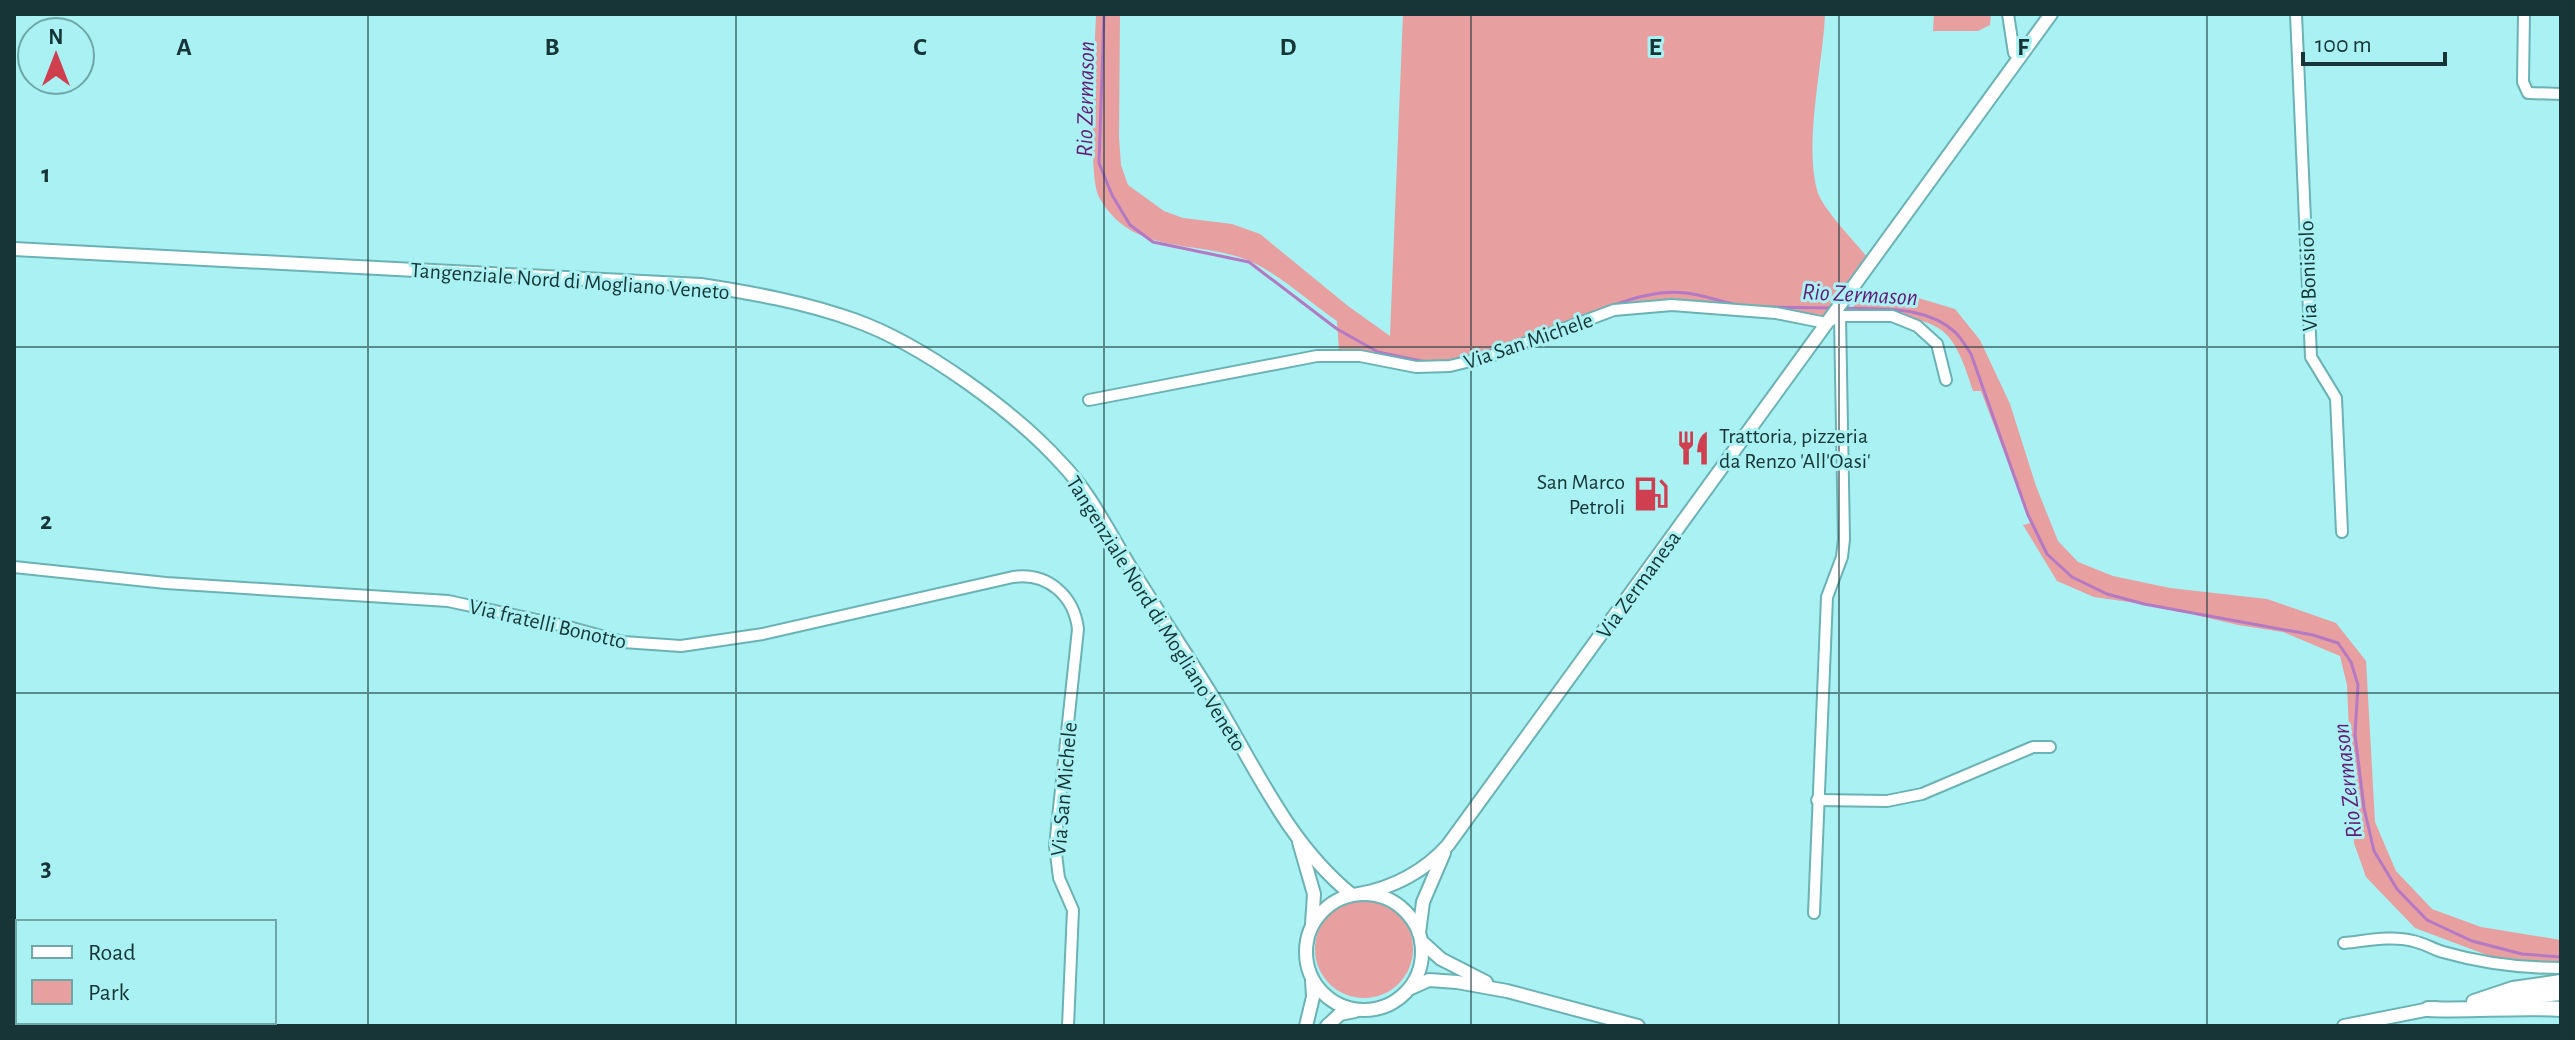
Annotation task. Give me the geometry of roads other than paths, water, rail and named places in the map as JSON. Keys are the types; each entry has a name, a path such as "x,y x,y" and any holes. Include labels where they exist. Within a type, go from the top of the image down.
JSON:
{"highway":[{"path":"2474,1002 2513,989 2561,982"},
{"path":"2428,1009 2461,1011 2516,1006 2561,1009"}],"main road":[{"path":"2020,57 2051,14"},
{"name":"Via Zermanesa","path":"1408,990 1418,975 1422,958 1423,902 1448,845 2020,57"},
{"name":"Tangenziale Nord di Mogliano Veneto","path":"14,249 701,285 780,298 855,320 901,341 999,406 1064,465 1201,677 1260,782 1299,842 1356,895"},
{"name":"Tangenziale Nord di Mogliano Veneto","path":"1299,842 1314,894 1311,928"},
{"name":"Via Zermanesa","path":"1311,928 1328,907 1356,895 1383,890 1404,879 1448,845"},
{"path":"1356,895 1379,896 1396,903 1410,916 1420,937 1441,959 1507,991"},
{"path":"1306,1026 1313,997 1306,952 1311,928"},
{"path":"1311,977 1333,1001 1349,1008 1365,1010"},
{"path":"1327,1026 1340,1014 1381,1008 1421,982 1435,980 1507,991 1638,1026"},
{"path":"2344,1026 2474,1002 2561,994"}],"street":[{"path":"2008,14 2014,53 2020,57"},
{"name":"Via Bonisiolo","path":"2296,14 2311,357 2336,398 2342,532"},
{"path":"2524,14 2523,82 2528,93 2561,94"},
{"name":"Via San Michele","path":"1089,400 1317,356 1360,356 1416,367 1450,366 1491,356 1614,310 1634,307 1710,307 1776,313 1826,323"},
{"path":"1814,913 1827,597 1842,557 1844,539 1840,316"},
{"name":"Via Zermanesa","path":"1826,323 1840,316 1892,316 1917,326 1937,344 1946,380"},
{"name":"Via fratelli Bonotto","path":"14,567 166,583 448,601 623,642 681,646 763,634 1024,576 1049,583 1068,600"},
{"name":"Via San Michele","path":"1068,600 1077,617 1078,629 1055,846 1059,878 1073,910 1068,1026"},
{"path":"1817,800 1887,801 1922,794 2033,747 2050,747"},
{"path":"2344,943 2404,940 2492,963 2561,968"}],"waterway":[{"name":"Rio Zermason","path":"1104,14 1099,163 1112,195 1130,225 1153,242 1249,262 1337,329 1378,352 1426,362"},
{"name":"Rio Zermason","path":"1612,306 1644,296 1676,292 1741,306"},
{"name":"Rio Zermason","path":"1768,307 1833,308"},
{"name":"Rio Zermason","path":"1844,308 1918,313 1944,324 1958,335 1971,354 2028,515 2047,554 2072,577 2107,594 2144,604 2313,635 2338,643 2351,662 2358,685 2355,735 2364,808 2374,851 2397,889 2427,920 2472,941 2522,954 2561,957"}],"place":[{"name":"Trattoria, pizzeria da Renzo 'All'Oasi'","path":"1693,448"},
{"name":"San Marco Petroli","path":"1651,494"}]}
